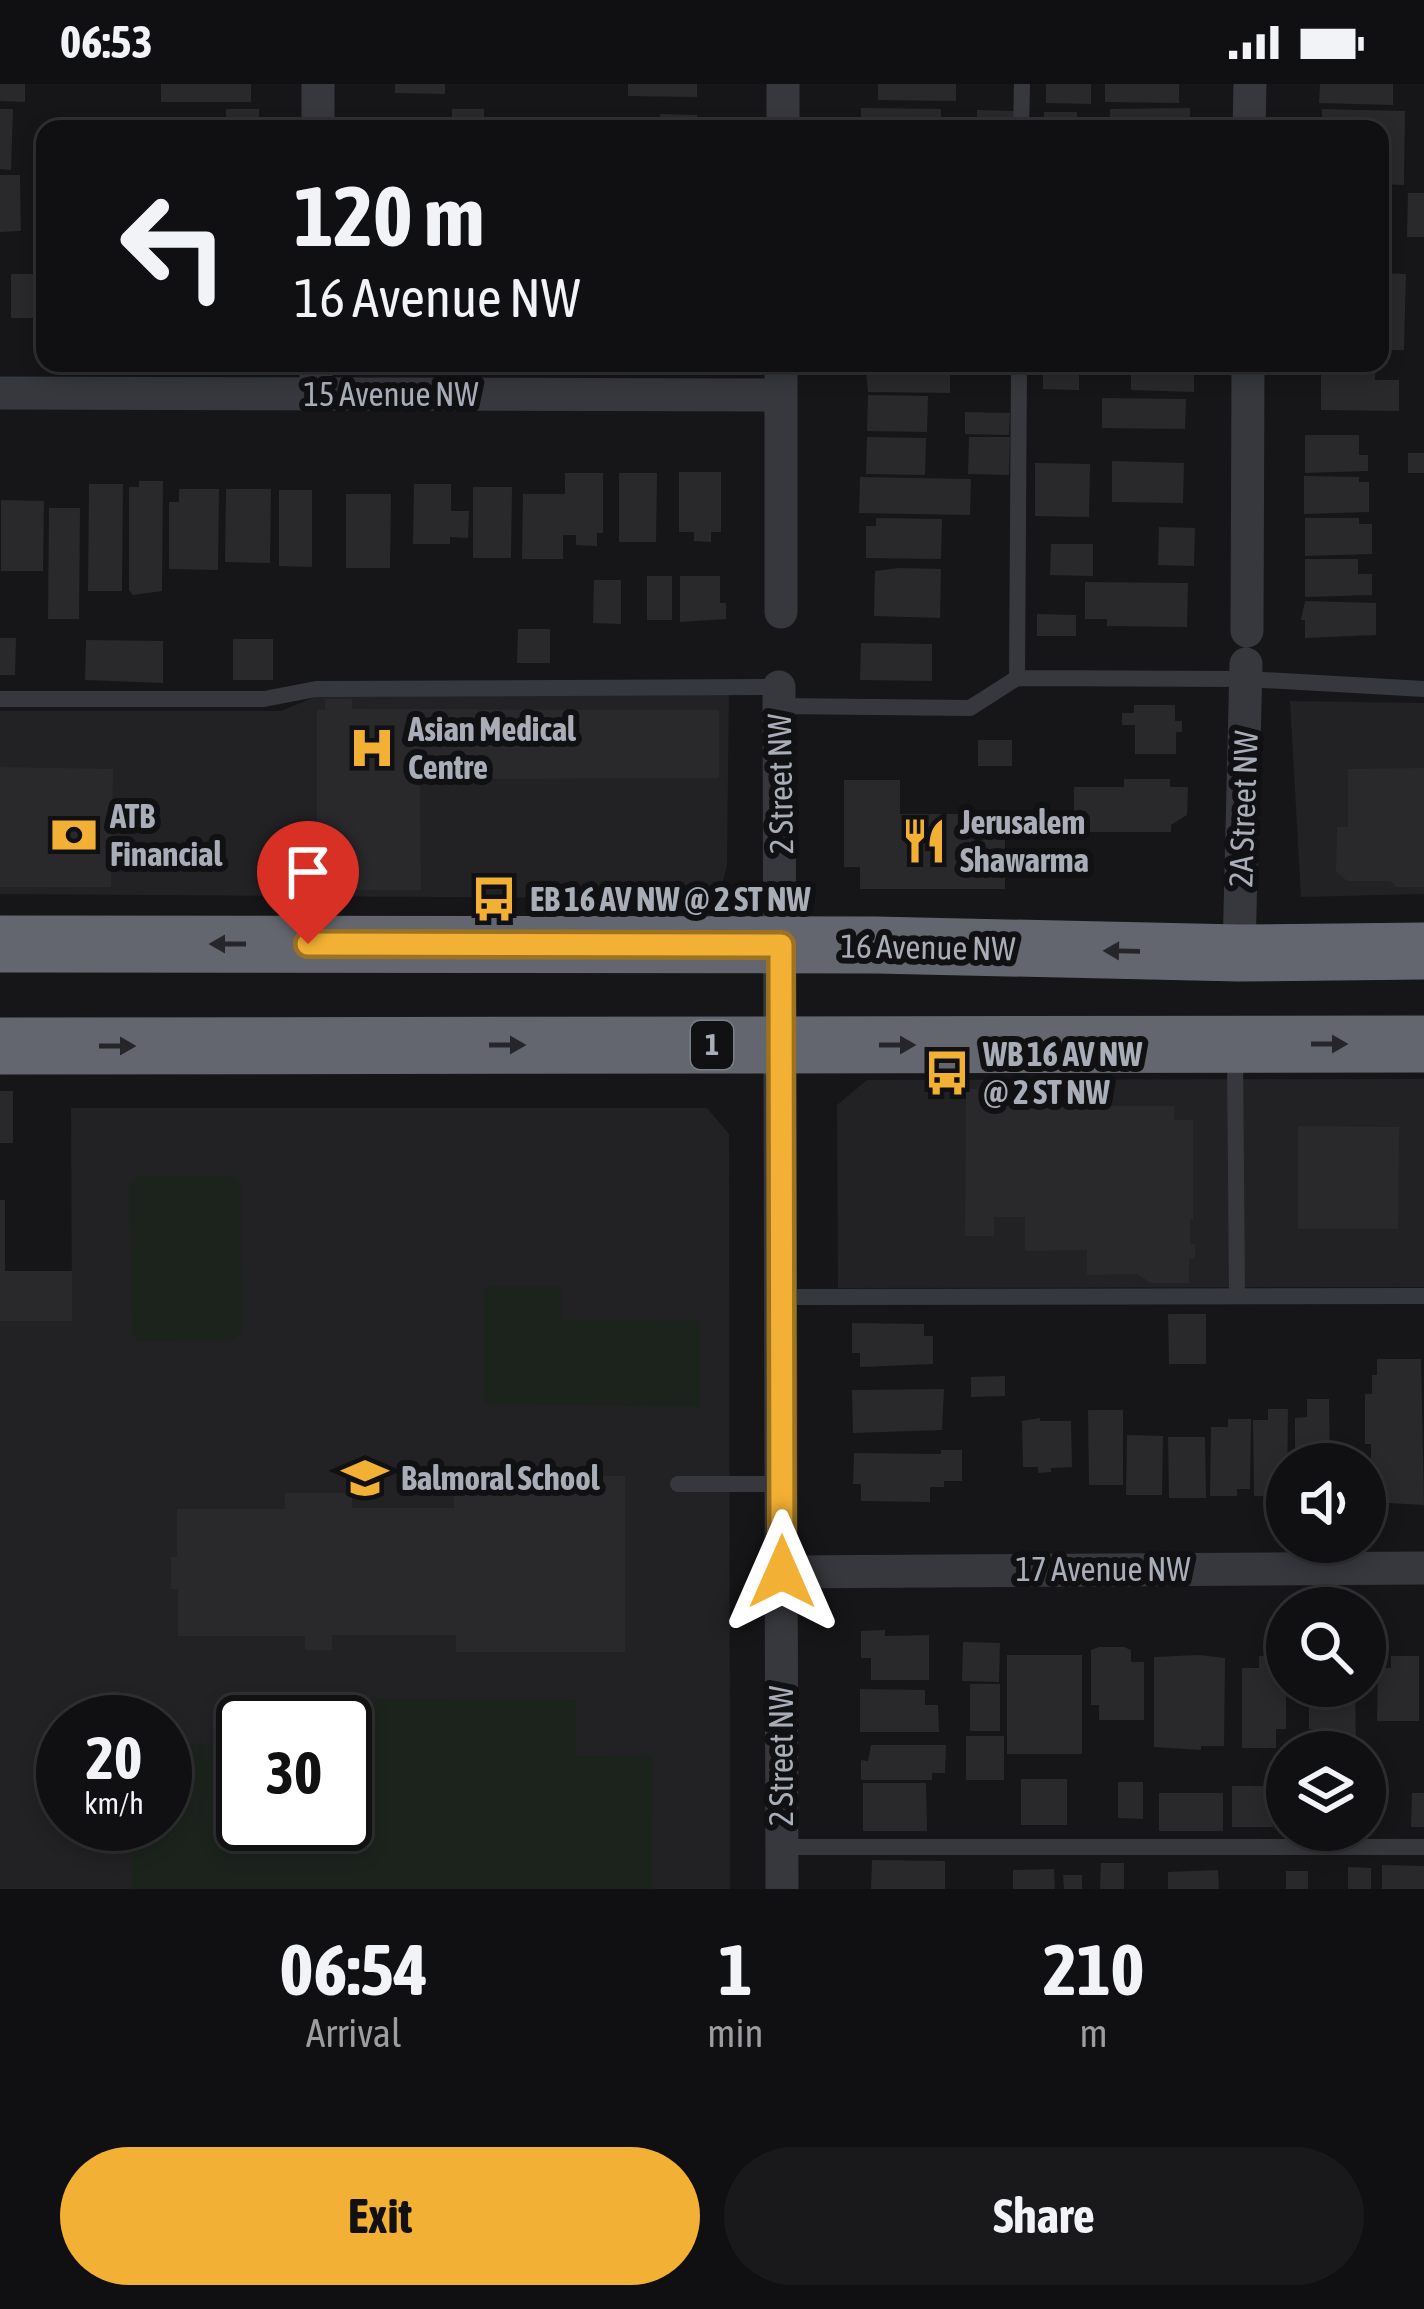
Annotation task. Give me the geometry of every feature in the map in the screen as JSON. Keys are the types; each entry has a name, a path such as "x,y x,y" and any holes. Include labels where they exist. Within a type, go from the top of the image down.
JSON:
{"highway":[{"name":"16 Avenue NW","path":"0,944 1424,951"},
{"name":"1","path":"0,1046 1424,1044"}],"street":[{"path":"318,84 318,120"},
{"path":"783,84 783,120"},
{"path":"1249,120 1250,84"},
{"name":"2A Street NW","path":"1238,953 1247,658 1248,372"},
{"name":"15 Avenue NW","path":"0,393 316,378 781,379"},
{"path":"781,379 781,612"},
{"name":"2 Street NW","path":"779,697 782,1889"},
{"name":"17 Avenue NW","path":"782,1572 1424,1568"}],"lane":[{"path":"1021,120 1022,84"},
{"path":"1017,678 1019,372"},
{"path":"0,699 264,699 316,689 779,697 970,708 1017,678 1247,658 1424,689"},
{"path":"1235,1044 1237,1296"},
{"path":"783,1298 1424,1296"},
{"path":"678,1484 782,1484"},
{"path":"782,1846 1424,1846"}],"shaded area":[{"path":"729,686 727,866 718,899 0,894 0,711 281,711 320,695"},
{"path":"1290,701 1424,703 1424,894 1301,897"},
{"path":"1424,1079 1424,1287 838,1288 837,1105 867,1080"},
{"name":"Balmoral School","path":"71,1108 707,1108 729,1134 730,1889 0,1889 0,1321 72,1321"},
{"path":"138,1176 233,1176 241,1184 242,1334 232,1340 137,1341 132,1334 129,1184"},
{"path":"484,1287 561,1287 562,1320 700,1321 700,1407 484,1404"},
{"path":"372,1699 576,1700 576,1756 653,1757 652,1889 132,1889 132,1851 192,1851 192,1744 216,1745 216,1851 372,1851"}],"building":[{"path":"0,84 25,84 25,102 0,101"},
{"path":"161,84 251,84 251,102 161,102"},
{"path":"395,84 445,84 445,94 395,93"},
{"path":"628,84 697,84 697,97 628,96"},
{"path":"878,84 956,84 956,101 878,100"},
{"path":"1046,84 1091,84 1091,104 1046,103"},
{"path":"1105,84 1179,84 1179,103 1105,102"},
{"path":"1320,84 1393,84 1393,105 1319,103"},
{"path":"861,108 941,109 941,120 861,120"},
{"path":"1190,108 1190,120 1110,120 1110,109"},
{"path":"0,109 13,109 11,170 0,169"},
{"path":"226,109 259,109 259,120 226,120"},
{"path":"452,109 484,109 484,120 452,120"},
{"path":"1322,109 1405,111 1404,185 1389,184 1389,120 1322,120"},
{"path":"977,110 1015,111 1015,120 977,120"},
{"path":"1044,112 1077,112 1077,120 1044,120"},
{"path":"660,114 697,115 697,120 660,120"},
{"path":"396,117 445,118 445,120"},
{"path":"0,175 20,175 21,231 0,232"},
{"path":"1408,193 1424,193 1424,237 1407,237"},
{"path":"1389,273 1406,274 1404,350 1389,350"},
{"path":"11,274 36,274 36,318 11,318"},
{"path":"866,372 950,372 950,393 868,392"},
{"path":"1043,372 1079,372 1079,390 1043,389"},
{"path":"1131,372 1194,372 1194,392 1131,390"},
{"path":"1375,372 1375,380 1399,380 1399,411 1321,410 1321,375"},
{"path":"868,395 928,396 927,432 867,431"},
{"path":"1102,398 1186,399 1185,429 1102,428"},
{"path":"965,412 1010,413 1009,435 965,434"},
{"path":"1305,435 1359,435 1359,455 1368,455 1368,471 1305,473"},
{"path":"867,437 926,438 925,475 866,474"},
{"path":"969,437 1010,437 1009,475 968,474"},
{"path":"1408,453 1424,453 1424,473 1408,473"},
{"path":"1112,461 1184,463 1183,503 1112,502"},
{"path":"1035,463 1090,464 1089,517 1035,516"},
{"path":"679,472 721,472 721,532 711,532 711,542 694,541 694,532 679,532"},
{"path":"565,473 603,473 603,533 597,533 597,546 576,545 576,535 563,535 563,559 522,559 523,494 565,494"},
{"path":"619,473 657,473 656,542 619,542"},
{"path":"1304,476 1359,477 1359,482 1369,482 1369,512 1304,514"},
{"path":"860,477 971,479 970,515 859,513"},
{"path":"139,481 163,481 162,591 133,595 129,590 129,487 139,487"},
{"path":"89,484 123,484 122,591 88,591"},
{"path":"414,484 451,484 451,511 469,511 468,538 450,537 450,544 413,544"},
{"path":"473,487 512,487 511,558 473,558"},
{"path":"179,489 219,489 218,570 169,569 169,502 179,502"},
{"path":"226,489 271,489 270,563 225,562"},
{"path":"279,490 312,490 312,567 279,566"},
{"path":"346,494 391,494 390,568 346,568"},
{"path":"1,500 44,501 43,571 1,571"},
{"path":"49,508 80,508 79,619 48,619"},
{"path":"876,518 942,519 941,559 866,558 866,526 876,526"},
{"path":"1305,518 1359,518 1359,524 1372,524 1372,554 1305,556"},
{"path":"1159,527 1195,528 1194,566 1158,565"},
{"path":"1051,544 1093,544 1093,576 1050,575"},
{"path":"1305,559 1358,559 1358,574 1372,574 1372,595 1305,597"},
{"path":"941,569 940,618 874,616 875,571"},
{"path":"647,576 672,576 672,620 647,620"},
{"path":"680,576 720,576 720,603 726,603 726,619 680,622"},
{"path":"594,580 621,580 621,624 593,623"},
{"path":"1085,582 1188,583 1187,627 1107,626 1107,619 1085,619"},
{"path":"1305,601 1376,603 1376,635 1305,638 1305,620 1301,620"},
{"path":"1037,614 1076,615 1076,636 1037,636"},
{"path":"518,629 550,629 550,663 517,663"},
{"path":"0,638 16,638 15,675 0,675"},
{"path":"233,639 273,639 273,680 233,680"},
{"path":"86,640 163,641 163,683 85,680"},
{"path":"861,643 932,644 932,681 860,680"},
{"path":"325,699 352,699 352,709 719,710 719,778 425,779 420,784 421,890 317,890 317,710 325,710"},
{"path":"1134,705 1175,705 1175,721 1182,721 1182,732 1176,732 1176,754 1135,754 1135,725 1122,725 1122,713 1134,713"},
{"path":"978,740 1012,740 1012,766 978,766"},
{"path":"0,767 113,769 111,887 0,887"},
{"path":"1424,768 1424,887 1347,881 1336,872 1337,827 1348,827 1348,769"},
{"path":"1124,779 1170,779 1170,787 1188,787 1187,815 1171,825 1171,832 1086,832 1074,819 1074,787 1124,787"},
{"name":"Jerusalem Shawarma","path":"844,780 900,780 900,814 1005,814 1005,889 860,889 860,867 844,867"},
{"path":"966,1089 1086,1090 1086,1106 1174,1106 1174,1120 1193,1120 1190,1244 1195,1244 1195,1258 1189,1258 1189,1283 1151,1283 1137,1274 1087,1275 1087,1250 1025,1251 1025,1217 994,1217 994,1236 965,1236"},
{"path":"0,1091 13,1091 13,1143 0,1143"},
{"path":"1298,1126 1399,1127 1398,1229 1298,1229"},
{"path":"0,1200 5,1200 5,1271 72,1271 72,1321 0,1321"},
{"path":"1168,1314 1206,1314 1206,1364 1169,1364"},
{"path":"852,1323 924,1324 924,1336 933,1336 933,1364 860,1367 860,1353 852,1353"},
{"path":"1377,1359 1421,1359 1424,1505 1386,1503 1386,1443 1365,1443 1365,1394 1372,1394 1372,1375 1377,1375"},
{"path":"1005,1376 1005,1396 971,1397 971,1377"},
{"path":"944,1389 942,1430 853,1433 852,1390"},
{"path":"1307,1399 1329,1399 1330,1443 1295,1443 1295,1418 1307,1417"},
{"path":"1268,1409 1288,1409 1288,1443 1266,1443 1266,1496 1254,1496 1253,1420 1268,1420"},
{"path":"1088,1410 1123,1410 1123,1485 1089,1485"},
{"path":"1228,1419 1251,1419 1250,1489 1237,1489 1237,1496 1210,1496 1211,1427 1228,1427"},
{"path":"1022,1421 1071,1421 1072,1467 1038,1473 1038,1467 1023,1467"},
{"path":"1127,1435 1163,1436 1162,1495 1126,1495"},
{"path":"1168,1437 1205,1437 1206,1498 1169,1498"},
{"path":"941,1450 962,1450 962,1481 930,1487 930,1502 861,1501 861,1484 853,1484 854,1453 941,1454"},
{"path":"454,1475 625,1476 625,1652 456,1652 456,1635 332,1635 332,1650 305,1650 305,1636 178,1636 178,1589 171,1589 177,1509 285,1509 285,1493 352,1493 352,1508 454,1508"},
{"path":"885,1630 885,1636 929,1635 929,1680 871,1680 871,1658 861,1658 861,1631"},
{"path":"963,1642 1000,1643 999,1682 962,1681"},
{"path":"1124,1647 1131,1650 1131,1662 1144,1662 1144,1720 1099,1720 1099,1705 1091,1705 1091,1650"},
{"path":"1007,1655 1082,1655 1082,1754 1007,1754"},
{"path":"1259,1656 1266,1656 1266,1707 1286,1707 1286,1729 1266,1731 1266,1748 1242,1748 1242,1668 1259,1668"},
{"path":"1391,1656 1419,1656 1419,1721 1377,1721 1377,1707 1386,1707 1386,1668 1391,1668"},
{"path":"1154,1657 1225,1658 1224,1746 1201,1746 1201,1750 1154,1747"},
{"path":"970,1684 1000,1684 1000,1731 970,1731"},
{"path":"860,1689 925,1690 925,1705 938,1705 939,1732 860,1732"},
{"path":"1309,1707 1355,1707 1356,1731 1309,1729"},
{"path":"966,1736 1004,1736 1004,1780 966,1780"},
{"path":"871,1745 946,1745 945,1773 932,1773 932,1780 861,1780 861,1760 868,1761"},
{"path":"1021,1779 1067,1779 1067,1825 1021,1825"},
{"path":"1118,1782 1143,1782 1143,1819 1118,1818"},
{"path":"863,1783 926,1783 927,1831 863,1831"},
{"path":"1232,1786 1266,1786 1266,1827 1232,1827"},
{"path":"1159,1793 1223,1793 1223,1831 1159,1831"},
{"path":"1412,1793 1424,1793 1424,1827 1411,1827"},
{"path":"872,1860 945,1861 945,1889 871,1889"},
{"path":"1101,1863 1124,1863 1124,1889 1100,1889"},
{"path":"1382,1865 1424,1866 1424,1889 1382,1889"},
{"path":"1348,1867 1371,1868 1371,1889 1348,1889"},
{"path":"1054,1869 1055,1889 1013,1889 1013,1870"},
{"path":"1218,1870 1219,1889 1168,1889 1168,1872"},
{"path":"1286,1871 1308,1871 1308,1889 1286,1889"},
{"path":"1063,1875 1082,1875 1082,1889 1064,1889"}],"place":[{"name":"Asian Medical Centre","path":"372,748"},
{"name":"ATB Financial","path":"74,835"},
{"name":"Jerusalem Shawarma","path":"924,841"},
{"name":"EB 16 AV NW @ 2 ST NW","path":"494,899"},
{"name":"WB 16 AV NW @ 2 ST NW","path":"947,1073"},
{"name":"Balmoral School","path":"365,1478"}],"route":[{"path":"308,944 781,945 782,1572"}]}
